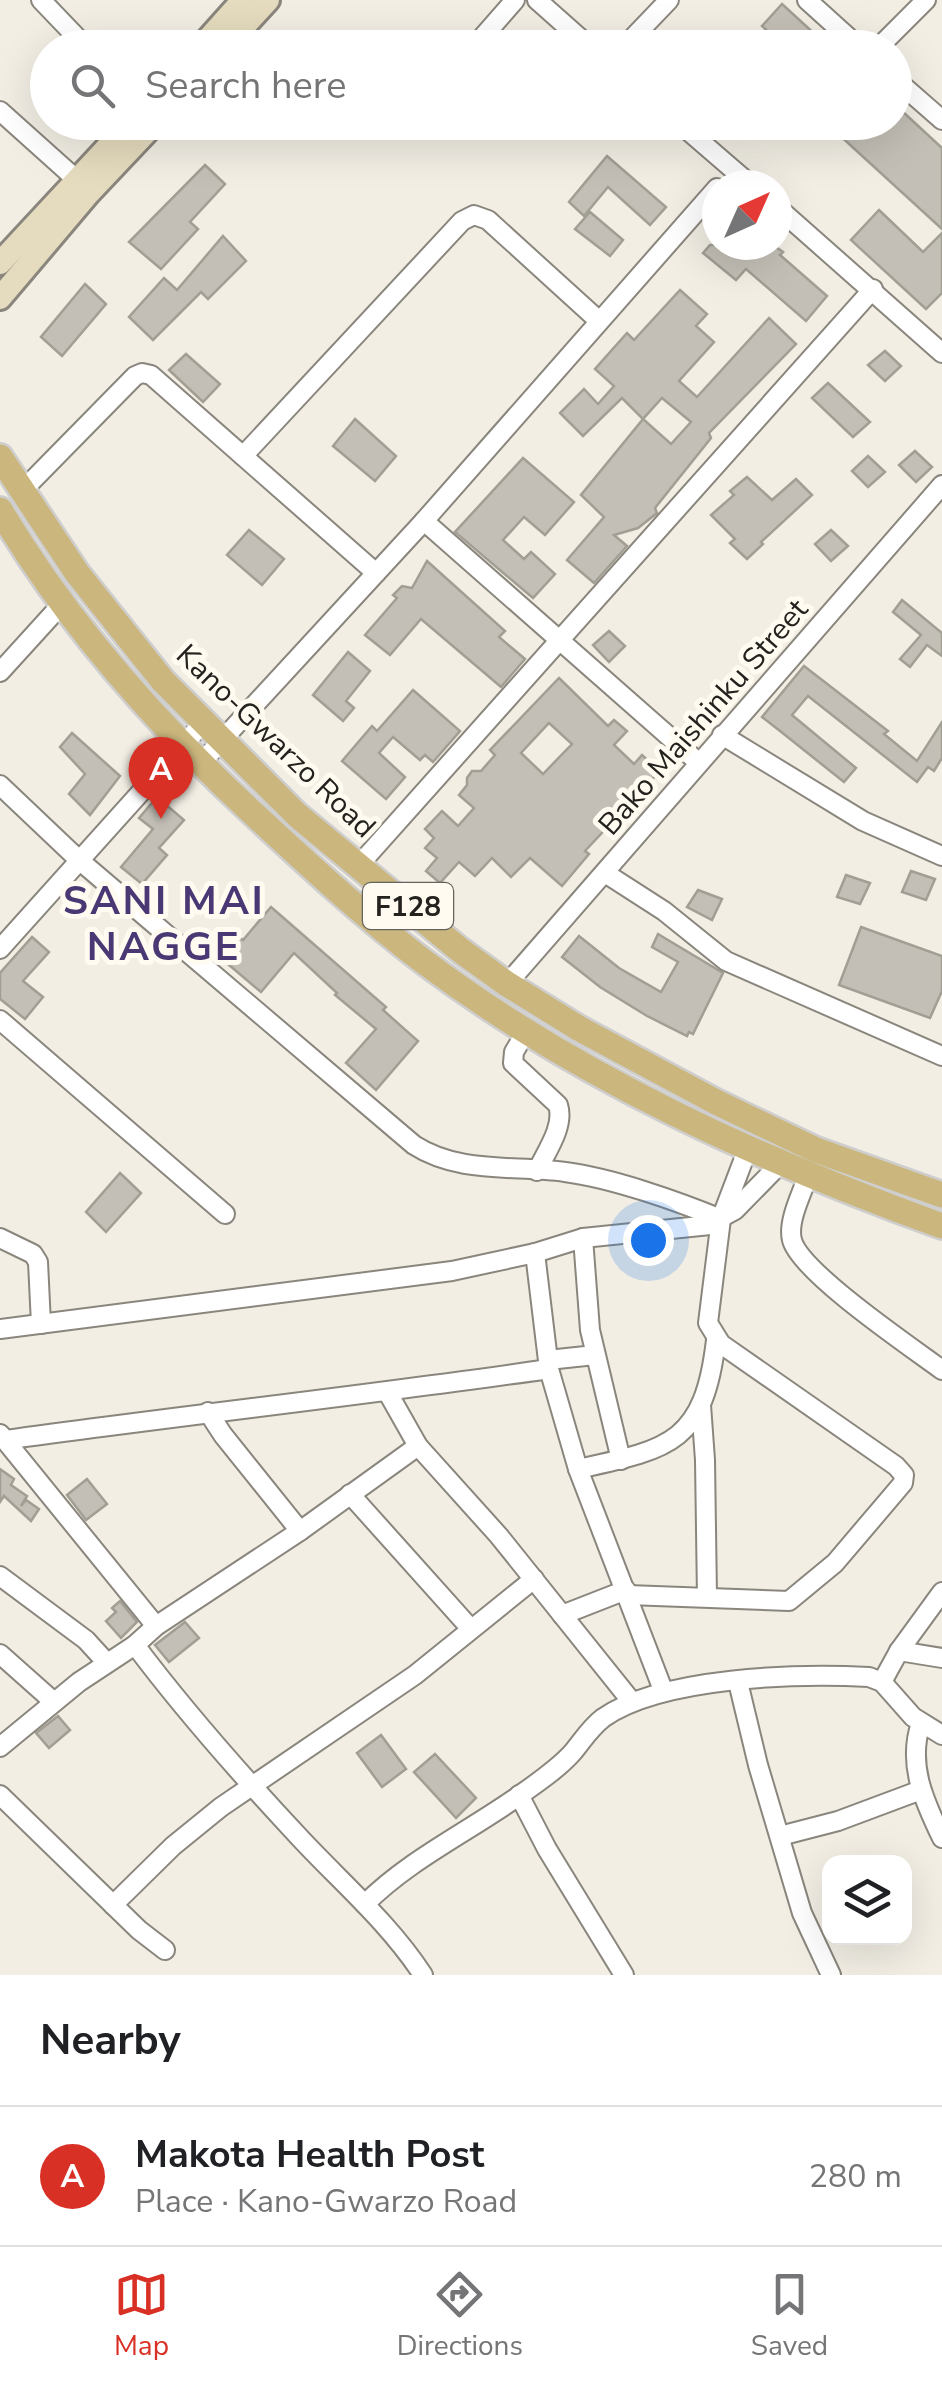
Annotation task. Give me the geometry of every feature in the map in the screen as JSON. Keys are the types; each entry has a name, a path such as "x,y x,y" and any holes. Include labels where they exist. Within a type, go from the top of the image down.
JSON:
{"main road":[{"path":"238,15 268,0"},
{"path":"0,263 115,140"},
{"path":"0,298 139,140"},
{"name":"Kano-Gwarzo Road","path":"0,457 77,573 134,648 203,723 297,815 460,950 507,984 624,1055 716,1102 816,1150 942,1195"},
{"name":"F128","path":"0,510 60,605 106,662 192,754 385,932 528,1030 662,1108 748,1148 942,1226"}],"street":[{"path":"41,0 69,30"},
{"path":"489,30 515,0"},
{"path":"537,0 571,30"},
{"path":"640,30 669,0"},
{"path":"806,0 840,30"},
{"path":"896,30 926,0"},
{"path":"912,94 942,120"},
{"path":"0,111 30,138"},
{"path":"33,140 78,180"},
{"path":"699,140 733,170"},
{"path":"0,949 80,860 192,754 222,741 424,521 702,204"},
{"path":"243,456 462,221 474,215 488,220 598,320"},
{"path":"792,220 942,354"},
{"path":"359,865 873,289"},
{"path":"23,490 135,376 151,375 376,573"},
{"name":"Bako Maishinku Street","path":"507,984 942,485"},
{"path":"424,521 698,762"},
{"path":"0,672 60,605"},
{"path":"192,754 203,723"},
{"path":"722,735 863,822 942,856"},
{"path":"0,785 80,860 414,1145 433,1157 461,1164 567,1172 657,1195 721,1220"},
{"path":"604,873 664,911 726,961 942,1056"},
{"path":"0,1020 225,1214"},
{"path":"528,1030 514,1052 513,1063 561,1112 536,1171"},
{"path":"562,1615 626,1592 779,1602 795,1598 835,1564 899,1490 904,1478 896,1466 716,1340 708,1324 721,1220 748,1148"},
{"path":"0,1328 452,1271 582,1238 721,1220 782,1162"},
{"path":"809,1173 791,1230 797,1250 821,1276 942,1370"},
{"path":"0,1238 33,1254 38,1262 41,1324"},
{"path":"582,1238 595,1355 621,1460"},
{"path":"535,1253 548,1364 578,1470 664,1690"},
{"path":"578,1470 645,1454 684,1431 700,1405 712,1370 716,1340"},
{"path":"2,1437 388,1393 595,1355"},
{"path":"388,1393 418,1446 534,1579 632,1702"},
{"path":"700,1405 706,1480 707,1597"},
{"path":"208,1412 300,1531"},
{"path":"2,1437 156,1626"},
{"path":"0,1748 156,1626 300,1531 418,1446"},
{"path":"350,1494 471,1629"},
{"path":"0,1576 86,1640 107,1662"},
{"path":"113,1905 186,1836 251,1784 415,1675 534,1579"},
{"path":"882,1682 899,1650 942,1592"},
{"path":"135,1645 181,1705 251,1784 401,1942 423,1975"},
{"path":"899,1650 942,1658"},
{"path":"0,1654 54,1702"},
{"path":"365,1904 406,1868 520,1795 572,1752 600,1720 664,1690 779,1677 859,1676 882,1682 904,1709 942,1735"},
{"path":"738,1682 802,1913 831,1975"},
{"path":"921,1723 914,1751 921,1790 942,1838"},
{"path":"780,1836 838,1822 921,1790"},
{"path":"0,1795 165,1950"},
{"path":"520,1795 546,1848 624,1975"}],"building":[{"path":"782,4 810,30 766,30 762,26"},
{"path":"912,120 942,148 942,229 845,140 912,140"},
{"path":"607,156 666,207 650,225 608,187 584,216 569,202"},
{"path":"205,165 225,184 190,222 198,229 161,269 129,242"},
{"path":"879,210 923,252 942,233 942,293 926,309 851,240"},
{"path":"590,212 623,240 610,256 575,229"},
{"path":"223,236 246,261 208,299 201,292 153,340 129,317 164,278 177,290"},
{"path":"712,260 786,260 827,296 806,321 746,269 736,280"},
{"path":"85,284 106,304 62,356 41,337"},
{"path":"680,290 707,314 696,326 714,342 679,381 697,397 769,318 796,344 709,433 711,438 655,508 657,513 638,528 614,535 627,546 594,583 567,560 604,517 581,495 643,419 622,398 583,436 560,413 584,389 598,404 614,386 595,369 627,333 634,340","holes":["662,398 691,422 671,444 643,419"]},
{"path":"885,351 901,366 885,381 868,365"},
{"path":"186,354 220,384 203,402 169,370"},
{"path":"828,383 870,422 853,437 812,398"},
{"path":"355,419 396,456 375,481 333,446"},
{"path":"915,451 932,467 916,482 899,465"},
{"path":"868,456 885,472 868,487 852,471"},
{"path":"523,458 574,502 545,535 524,517 503,540 524,559 531,552 555,574 533,598 455,532"},
{"path":"747,477 772,500 796,479 812,495 747,559 730,543 735,539 711,515"},
{"path":"249,530 284,559 262,585 227,555"},
{"path":"831,530 848,546 831,561 815,544"},
{"path":"427,561 505,631 499,637 525,659 501,687 421,619 390,655 365,635 397,598 393,595 402,586 412,588"},
{"path":"902,600 942,633 942,656 927,645 910,667 900,659 921,635 893,612"},
{"path":"609,631 625,646 609,662 593,645"},
{"path":"348,652 370,671 346,701 354,708 343,721 313,695"},
{"path":"804,666 888,731 884,734 917,761 942,722 942,758 934,771 928,767 917,782 808,696 792,715 856,768 844,782 762,717"},
{"path":"559,678 608,726 614,720 627,731 614,745 634,764 642,755 660,771 585,851 589,854 562,886 530,858 511,877 492,858 475,876 459,862 440,883 426,871 437,858 425,848 434,838 425,829 442,811 458,826 474,808 459,795 472,771 481,771 495,755 490,750","holes":["549,723 572,744 543,774 521,753"]},
{"path":"413,690 460,731 433,762 425,755 420,760 393,737 379,753 405,777 386,799 342,761 372,726 377,731"},
{"path":"72,733 120,776 90,815 69,794 85,774 60,747"},
{"path":"157,797 184,820 159,848 167,855 142,884 121,867 153,829 139,818"},
{"path":"911,871 935,879 926,900 902,892"},
{"path":"846,875 870,883 860,904 837,897"},
{"path":"698,890 722,899 712,920 687,907"},
{"path":"271,907 386,1007 383,1010 418,1041 376,1090 346,1063 376,1029 294,953 261,992 222,959"},
{"path":"861,927 942,956 942,991 930,1018 839,985"},
{"path":"658,934 723,973 693,1034 689,1032 687,1036 600,987 562,957 579,936 619,968 661,992 678,962 652,947"},
{"path":"32,937 49,952 23,981 43,997 25,1019 0,999 0,973"},
{"path":"120,1173 141,1193 106,1232 86,1212"},
{"path":"0,1469 14,1479 11,1485 27,1496 21,1506 26,1500 39,1509 31,1521 4,1496 0,1502"},
{"path":"87,1479 107,1504 86,1520 67,1495"},
{"path":"120,1601 137,1622 121,1638 106,1621 116,1612 112,1608"},
{"path":"185,1622 199,1638 169,1662 155,1645"},
{"path":"58,1716 70,1730 49,1748 36,1733"},
{"path":"381,1735 406,1769 382,1787 357,1753"},
{"path":"435,1754 476,1798 456,1818 414,1772"}],"place":[{"name":"Makota Health Post","path":"161,819"}],"district":[{"name":"SANI MAI NAGGE","path":"164,923"}]}
